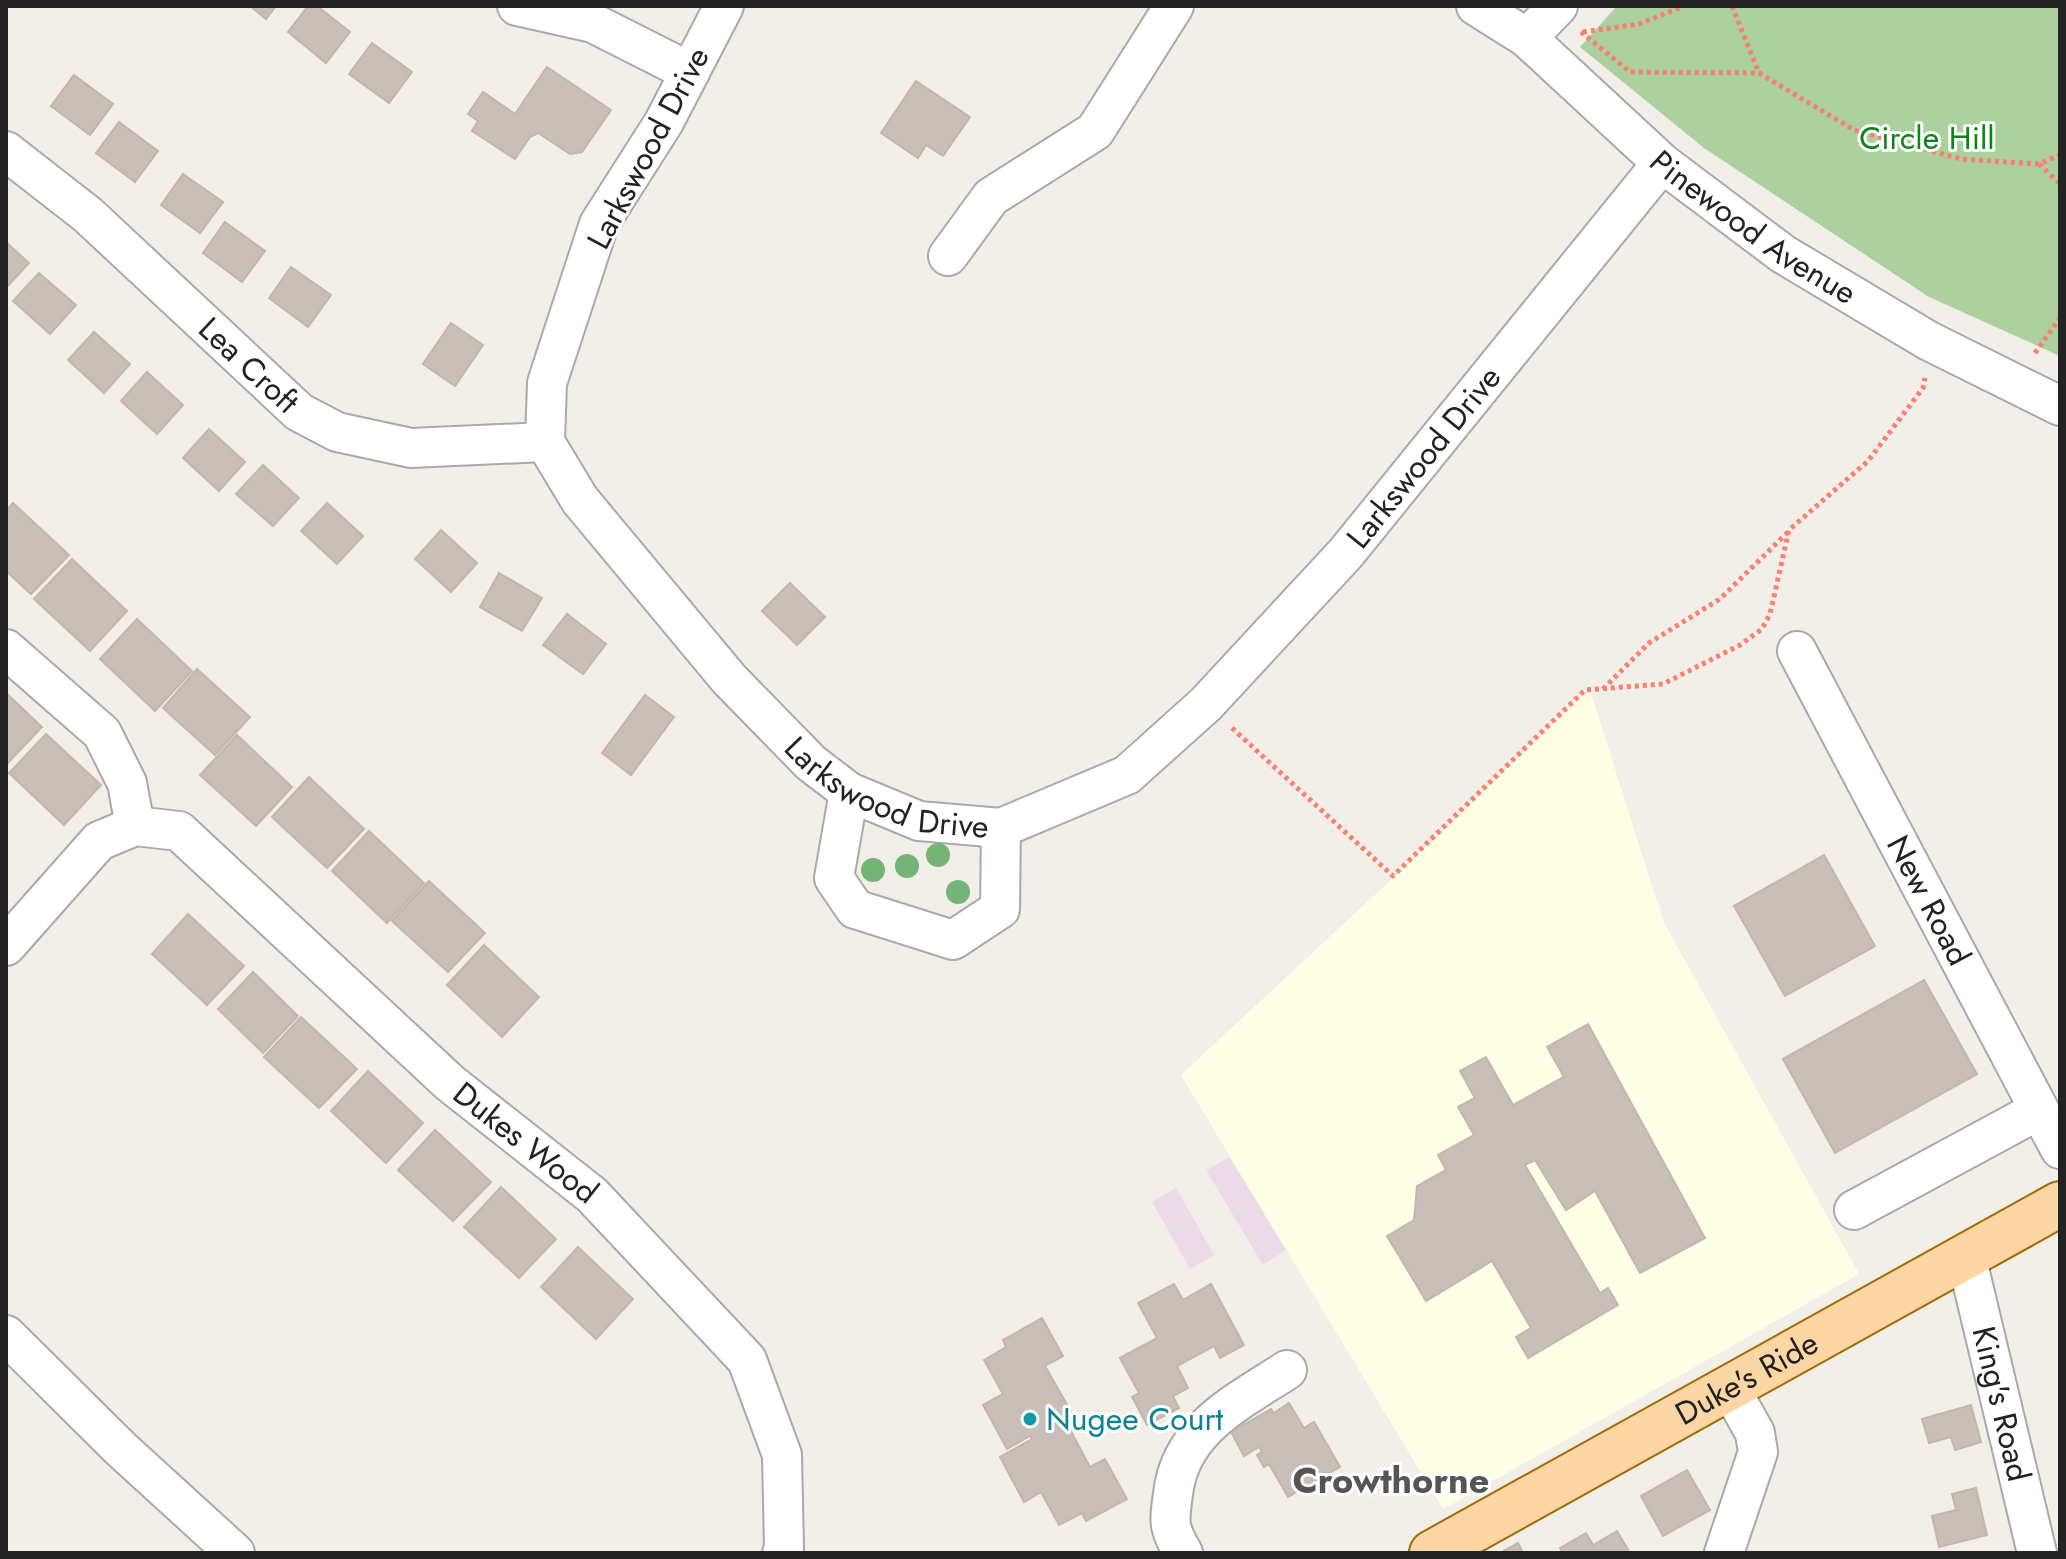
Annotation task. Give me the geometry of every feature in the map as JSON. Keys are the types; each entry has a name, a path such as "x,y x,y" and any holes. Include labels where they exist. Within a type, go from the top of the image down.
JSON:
{"main road":[{"name":"Duke's Ride","path":"1432,1553 2060,1204"}],"street":[{"path":"517,6 593,23 690,72"},
{"name":"Larkswood Drive","path":"724,6 664,122 599,224 547,383 545,442 580,500 729,679 811,763 849,792 919,821 1001,828 1127,775 1206,704 1346,553 1662,163"},
{"path":"948,256 991,197 1095,131 1174,6"},
{"name":"Pinewood Avenue","path":"1476,6 1527,38 1662,163 1783,254 1929,341 2060,406"},
{"path":"1527,38 1569,19"},
{"name":"Lea Croft","path":"6,151 88,215 299,412 337,432 411,448 545,442"},
{"path":"6,649 102,733 127,783 135,826"},
{"name":"New Road","path":"1797,651 2060,1149"},
{"path":"849,792 834,878 855,909 953,940 1000,909 1001,828"},
{"name":"Dukes Wood","path":"6,946 99,841 135,826 179,831 450,1083 592,1195 747,1360 782,1455 782,1553"},
{"path":"1854,1210 2039,1110"},
{"name":"King's Road","path":"1966,1256 2037,1553"},
{"path":"6,1335 121,1449 235,1553"},
{"path":"1183,1553 1170,1530 1170,1518 1175,1475 1190,1443 1214,1417 1287,1370"},
{"path":"1724,1553 1758,1452 1755,1433 1730,1388"}],"path":[{"path":"1527,38 1569,19 1639,24 1684,6"},
{"path":"1732,6 1759,73"},
{"path":"1569,19 1630,72 1759,73 1854,130 1961,159 2039,164 2060,155"},
{"path":"2039,164 2060,184"},
{"path":"2028,364 2060,318"},
{"path":"1603,689 1649,643 1720,599 1789,530 1868,461 1923,388 1929,341"},
{"path":"1206,704 1393,876 1585,690 1663,684 1740,645 1762,629 1770,614 1789,530"}],"shaded area":[{"path":"1589,687 1663,921 1859,1274 1443,1509 1181,1075 1434,840"},
{"path":"1229,1157 1286,1250 1263,1265 1206,1170"},
{"path":"1176,1188 1214,1255 1190,1269 1152,1202"}],"green space":[{"name":"Circle Hill","path":"1617,6 2060,6 2060,356 1929,297 1704,148 1580,47"}],"building":[{"path":"250,6 276,6 266,19"},
{"path":"308,6 317,6 350,32 326,63 288,32"},
{"path":"372,43 412,72 389,103 349,74"},
{"path":"547,67 611,110 582,152 570,154 538,133 530,137 515,159 472,131 478,121 468,114 483,92 515,114"},
{"path":"74,75 113,104 90,135 51,106"},
{"path":"916,81 970,117 943,156 926,145 918,158 881,133"},
{"path":"119,122 158,151 135,182 96,153"},
{"path":"183,174 223,202 200,233 161,205"},
{"path":"225,222 265,251 242,282 203,253"},
{"path":"6,242 29,263 6,288"},
{"path":"291,267 331,295 308,327 269,298"},
{"path":"39,273 76,305 50,334 13,301"},
{"path":"451,323 483,345 455,386 423,364"},
{"path":"94,332 130,364 104,393 68,360"},
{"path":"147,372 183,405 157,434 121,401"},
{"path":"209,429 245,462 219,491 183,458"},
{"path":"263,465 299,498 273,526 236,494"},
{"path":"13,503 69,555 31,594 6,571 6,511"},
{"path":"327,503 363,536 337,564 301,531"},
{"path":"441,530 477,563 451,592 415,559"},
{"path":"72,559 127,611 90,651 34,599"},
{"path":"499,573 542,598 522,631 480,607"},
{"path":"790,583 825,617 797,645 762,611"},
{"path":"567,614 606,644 583,674 543,645"},
{"path":"137,619 192,671 155,711 100,659"},
{"path":"197,669 250,717 215,755 163,708"},
{"path":"6,693 42,727 6,765"},
{"path":"645,695 674,717 631,775 602,753"},
{"path":"46,734 101,785 64,825 9,773"},
{"path":"237,735 292,787 256,826 200,775"},
{"path":"309,777 364,829 327,868 272,817"},
{"path":"369,831 424,883 387,923 332,871"},
{"path":"1824,855 1875,946 1785,996 1734,906"},
{"path":"429,881 485,933 448,972 392,921"},
{"path":"188,914 244,966 207,1005 152,954"},
{"path":"484,945 539,997 502,1037 447,985"},
{"path":"253,972 298,1016 263,1053 218,1009"},
{"path":"1924,980 1977,1074 1835,1153 1783,1059"},
{"path":"301,1017 357,1069 319,1108 264,1057"},
{"path":"1588,1024 1705,1238 1640,1273 1595,1191 1566,1210 1535,1160 1525,1165 1600,1293 1608,1288 1618,1305 1528,1358 1516,1337 1531,1328 1492,1261 1426,1301 1387,1236 1414,1220 1417,1186 1446,1170 1438,1155 1474,1135 1458,1107 1475,1098 1460,1071 1486,1057 1513,1105 1564,1077 1547,1047"},
{"path":"368,1071 423,1123 386,1163 331,1111"},
{"path":"435,1130 491,1182 453,1221 398,1170"},
{"path":"501,1187 556,1239 519,1278 464,1227"},
{"path":"578,1247 633,1299 596,1339 541,1287"},
{"name":"Nugee Court","path":"1174,1284 1183,1300 1211,1284 1244,1345 1220,1358 1214,1346 1177,1366 1188,1388 1173,1396 1179,1408 1147,1425 1132,1397 1139,1393 1120,1358 1157,1338 1138,1303"},
{"name":"Nugee Court","path":"1042,1318 1063,1356 1045,1366 1073,1415 1066,1422 1090,1467 1105,1459 1127,1499 1086,1521 1082,1513 1059,1525 1041,1492 1024,1502 1000,1457 1032,1439 1030,1436 1007,1449 983,1405 1003,1394 984,1360 1006,1347 1003,1340"},
{"name":"Nugee Court","path":"1289,1403 1304,1428 1314,1422 1340,1467 1288,1497 1269,1464 1264,1467 1257,1455 1262,1452 1259,1447 1244,1456 1231,1432 1271,1409 1274,1413"},
{"path":"1971,1405 1981,1442 1955,1450 1951,1437 1929,1443 1922,1419"},
{"path":"1687,1470 1710,1510 1663,1536 1641,1496"},
{"path":"1976,1488 1987,1535 1939,1547 1932,1516 1956,1510 1952,1494"},
{"path":"1617,1531 1630,1553 1563,1553 1560,1548 1586,1533 1593,1545"},
{"path":"1518,1543 1523,1553 1500,1553"}],"place":[{"name":"Nugee Court","path":"1030,1419"}],"district":[{"name":"Crowthorne","path":"1391,1480"}]}
